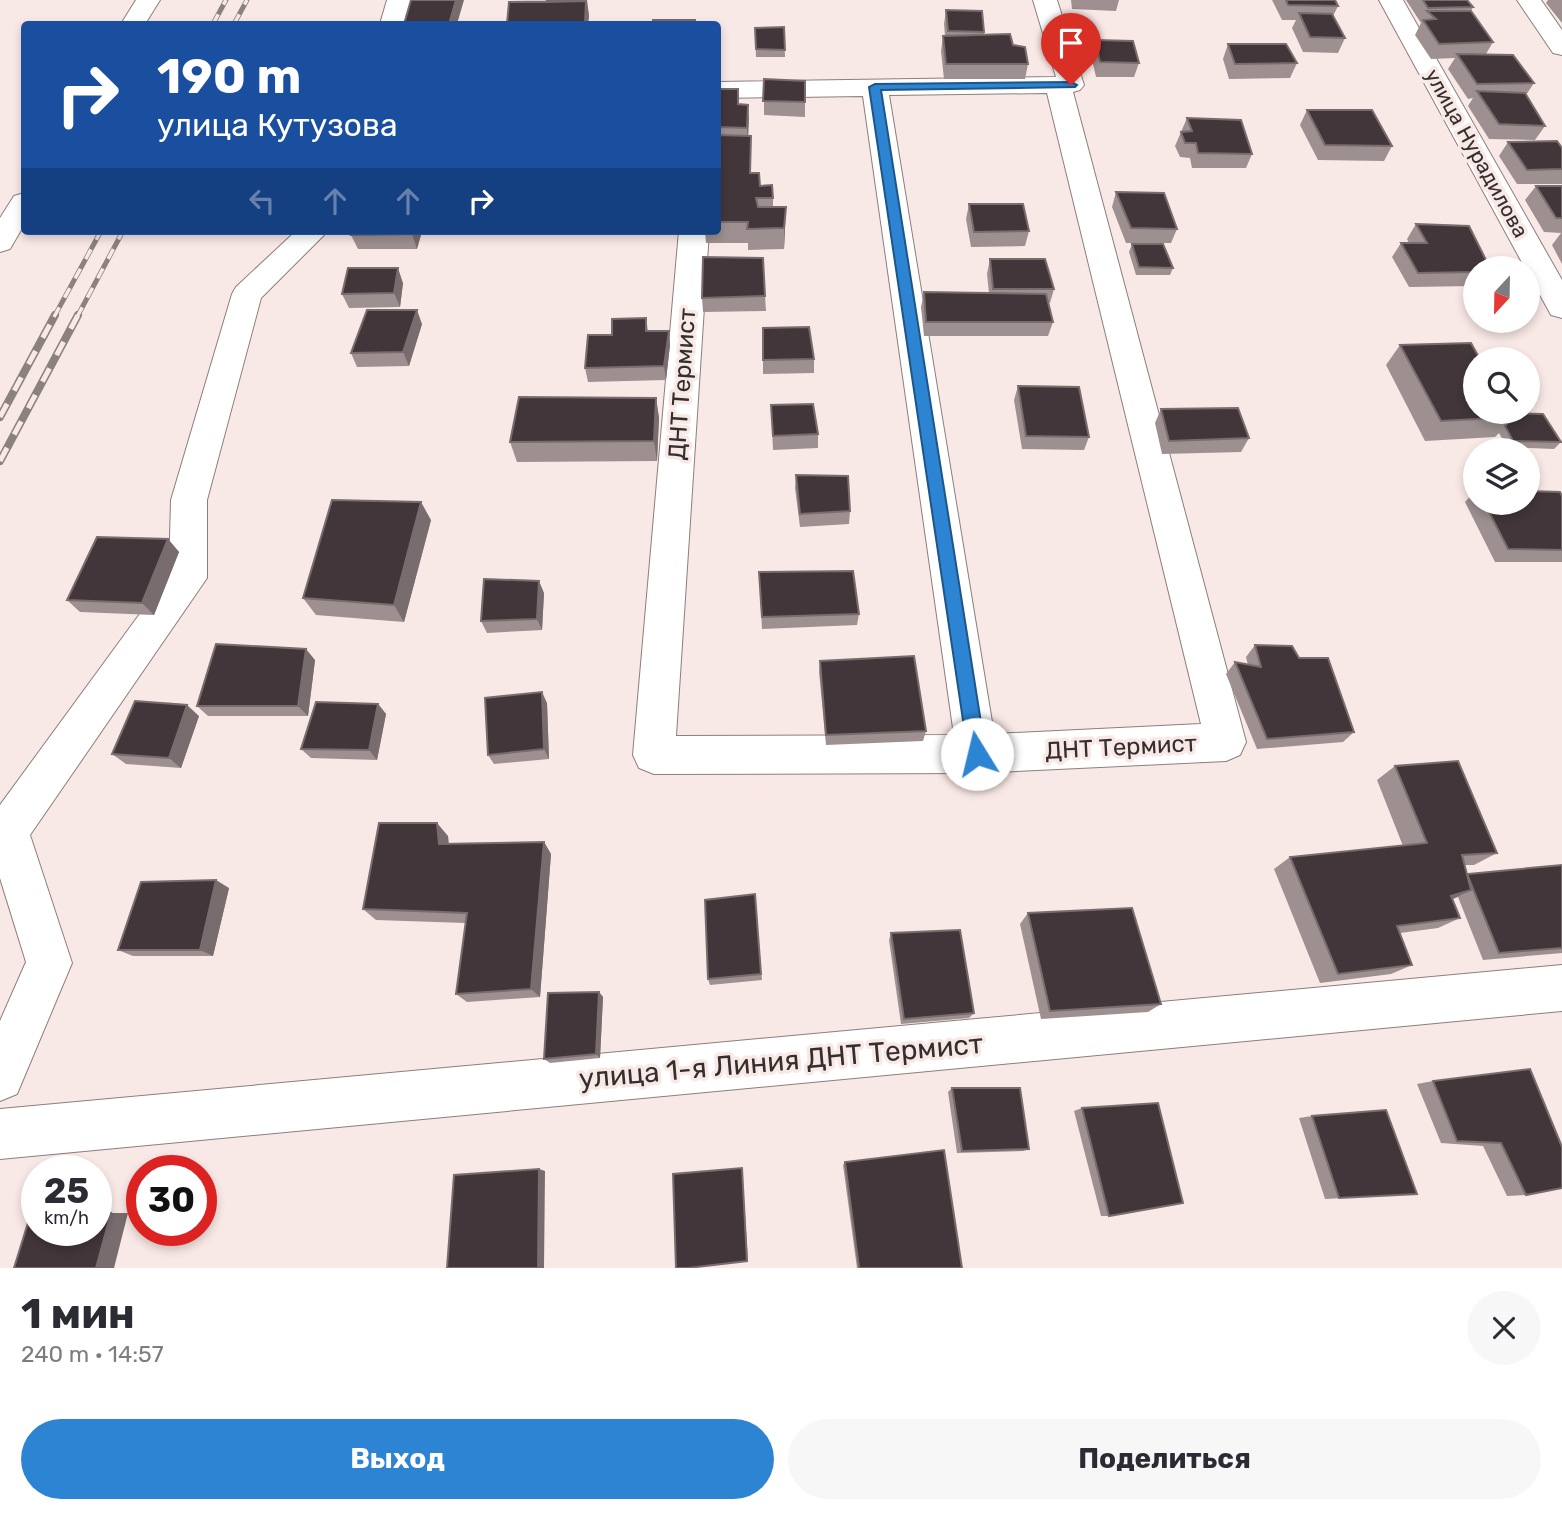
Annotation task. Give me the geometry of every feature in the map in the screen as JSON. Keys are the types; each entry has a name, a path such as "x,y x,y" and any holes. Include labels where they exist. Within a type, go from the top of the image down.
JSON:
{"street":[{"path":"135,21 148,0"},
{"path":"393,21 399,0"},
{"path":"721,90 1071,85 1045,0"},
{"name":"улица Нурадилова","path":"1391,0 1562,307"},
{"path":"1529,0 1562,48"},
{"name":"ДНТ Термист","path":"694,235 654,755 977,754 1226,742 1058,85"},
{"path":"875,87 977,754"},
{"path":"0,242 21,207"},
{"path":"0,1077 49,963 7,831 188,578 189,500 247,294 309,235"},
{"name":"улица 1-я Линия ДНТ Термист","path":"0,1134 1562,988"}],"building":[{"path":"411,0 456,0 450,21 405,21"},
{"path":"585,0 585,1 546,2"},
{"path":"1286,0 1335,0 1338,6 1288,5"},
{"path":"1423,0 1467,0 1473,7 1428,8"},
{"path":"586,1 585,21 507,21 509,2"},
{"path":"946,10 982,11 984,32 948,31"},
{"path":"1427,11 1471,11 1493,42 1439,44 1423,20 1436,19"},
{"path":"1299,13 1332,14 1345,38 1310,37"},
{"path":"653,20 695,20 695,21"},
{"path":"784,27 785,50 756,49 755,28"},
{"path":"1010,34 1013,45 1025,47 1028,64 946,64 943,36"},
{"path":"1095,40 1133,41 1139,63 1100,62"},
{"path":"1228,44 1286,44 1297,63 1235,64"},
{"path":"1457,54 1513,55 1534,83 1477,84"},
{"path":"764,79 805,81 805,102 763,101"},
{"path":"721,89 738,89 738,104 748,105 747,128 721,127"},
{"path":"1477,91 1525,93 1545,126 1499,124"},
{"path":"1307,110 1372,110 1392,146 1325,145"},
{"path":"1187,118 1241,120 1252,154 1198,153 1196,143 1185,143 1181,132 1192,131"},
{"path":"721,135 751,136 750,173 759,173 760,186 772,185 773,198 756,198 758,207 786,207 784,228 747,229 748,222 721,222"},
{"path":"1557,141 1562,148 1562,169 1527,170 1508,142"},
{"path":"1536,186 1562,186 1562,218 1556,218"},
{"path":"1116,192 1164,193 1177,229 1131,228"},
{"path":"969,204 1023,204 1029,231 974,232"},
{"path":"1416,224 1469,226 1484,256 1463,256 1463,272 1418,273 1401,243 1427,243"},
{"path":"1132,244 1163,244 1173,268 1139,267"},
{"path":"703,257 763,258 765,296 702,298"},
{"path":"990,259 1045,259 1054,289 993,289"},
{"path":"348,268 398,268 394,293 342,294"},
{"path":"924,292 1046,294 1053,322 926,322"},
{"path":"367,310 417,310 403,352 351,353"},
{"path":"646,318 646,331 669,331 664,366 585,368 588,335 612,335 612,319"},
{"path":"809,327 814,359 763,360 763,328"},
{"path":"1471,343 1473,347 1463,347 1463,420 1441,421 1400,345"},
{"path":"1018,386 1079,387 1089,437 1026,436"},
{"path":"519,397 656,398 654,441 510,442"},
{"path":"813,404 818,434 773,436 771,405"},
{"path":"1238,408 1249,438 1169,441 1161,409"},
{"path":"1540,414 1543,414 1561,442 1540,442 1540,438 1511,438 1505,426 1540,424"},
{"path":"796,475 848,476 850,511 800,514"},
{"path":"1540,491 1560,492 1562,550 1508,549 1491,515 1540,515"},
{"path":"332,500 421,502 394,605 303,598"},
{"path":"97,537 168,539 142,603 67,600"},
{"path":"853,571 859,614 762,617 759,572"},
{"path":"484,579 539,581 537,619 481,621"},
{"path":"216,644 306,649 298,706 197,706"},
{"path":"1255,645 1292,646 1299,658 1328,658 1354,732 1267,739 1235,662 1261,667"},
{"path":"914,656 926,731 826,735 820,661"},
{"path":"542,692 544,749 488,755 485,698"},
{"path":"135,701 187,705 169,758 112,754"},
{"path":"316,702 378,704 369,750 301,749"},
{"path":"1458,761 1497,853 1462,855 1471,890 1451,896 1460,918 1397,926 1412,965 1338,974 1290,857 1427,843 1395,766"},
{"path":"379,823 437,823 439,844 544,842 531,989 456,994 467,913 363,909"},
{"path":"1562,865 1562,948 1499,953 1467,874"},
{"path":"216,880 200,950 118,950 141,882"},
{"path":"755,894 761,974 708,979 705,900"},
{"path":"1132,908 1161,1004 1050,1011 1028,913"},
{"path":"960,930 974,1013 904,1019 891,933"},
{"path":"599,992 596,1054 544,1059 548,993"},
{"path":"1530,1069 1562,1147 1562,1188 1526,1195 1501,1143 1457,1141 1433,1081"},
{"path":"952,1088 1020,1088 1029,1149 962,1151"},
{"path":"1158,1103 1183,1203 1109,1216 1082,1108"},
{"path":"1386,1110 1417,1194 1339,1198 1312,1116"},
{"path":"944,1150 962,1268 859,1268 845,1162"},
{"path":"742,1168 747,1261 676,1268 673,1174"},
{"path":"539,1169 538,1268 447,1268 454,1175"},
{"path":"21,1245 102,1246 96,1268 14,1268"}],"railway":[{"path":"215,21 226,0"},
{"path":"236,21 247,0"},
{"path":"54,317 99,235"},
{"path":"77,317 121,235"},
{"path":"0,417 55,315"},
{"path":"0,461 78,315"}],"route":[{"path":"977,754 875,87 1071,85"}]}
